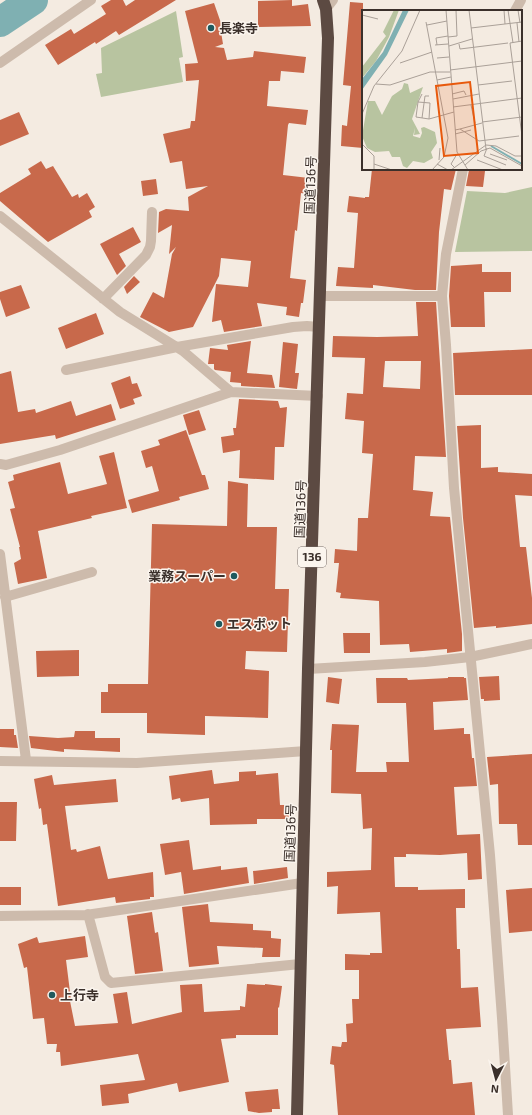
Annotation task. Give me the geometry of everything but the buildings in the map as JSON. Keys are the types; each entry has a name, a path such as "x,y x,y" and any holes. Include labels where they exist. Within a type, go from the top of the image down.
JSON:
{"highway":[{"name":"国道136号","path":"297,1115 308,669 318,396 328,38 327,3"}],"street":[{"path":"0,63 91,0"},
{"path":"516,10 521,0"},
{"path":"463,170 446,254 442,296 454,488 490,855 508,1115"},
{"path":"103,299 146,254 150,247 152,212"},
{"path":"0,216 103,299 136,322 177,347 231,392"},
{"path":"320,296 442,296"},
{"path":"66,370 177,347 293,327 319,327"},
{"path":"0,464 6,465 60,450 231,392 318,396"},
{"path":"0,554 26,760"},
{"path":"5,597 92,572"},
{"path":"308,669 424,662 470,656 532,644"},
{"path":"0,761 26,760 137,763 306,751"},
{"path":"0,916 88,914 302,883"},
{"path":"88,914 105,977 111,983 300,964"}],"green space":[{"path":"176,11 183,57 179,58 183,82 101,97 96,74 102,73 101,48"},
{"path":"532,187 532,251 455,252 467,191 505,193"}],"waterway":[{"path":"0,22 33,0"}],"place":[{"name":"長楽寺","path":"211,28"},
{"name":"業務スーパー","path":"234,576"},
{"name":"エスポット","path":"219,624"},
{"name":"上行寺","path":"52,995"}]}
